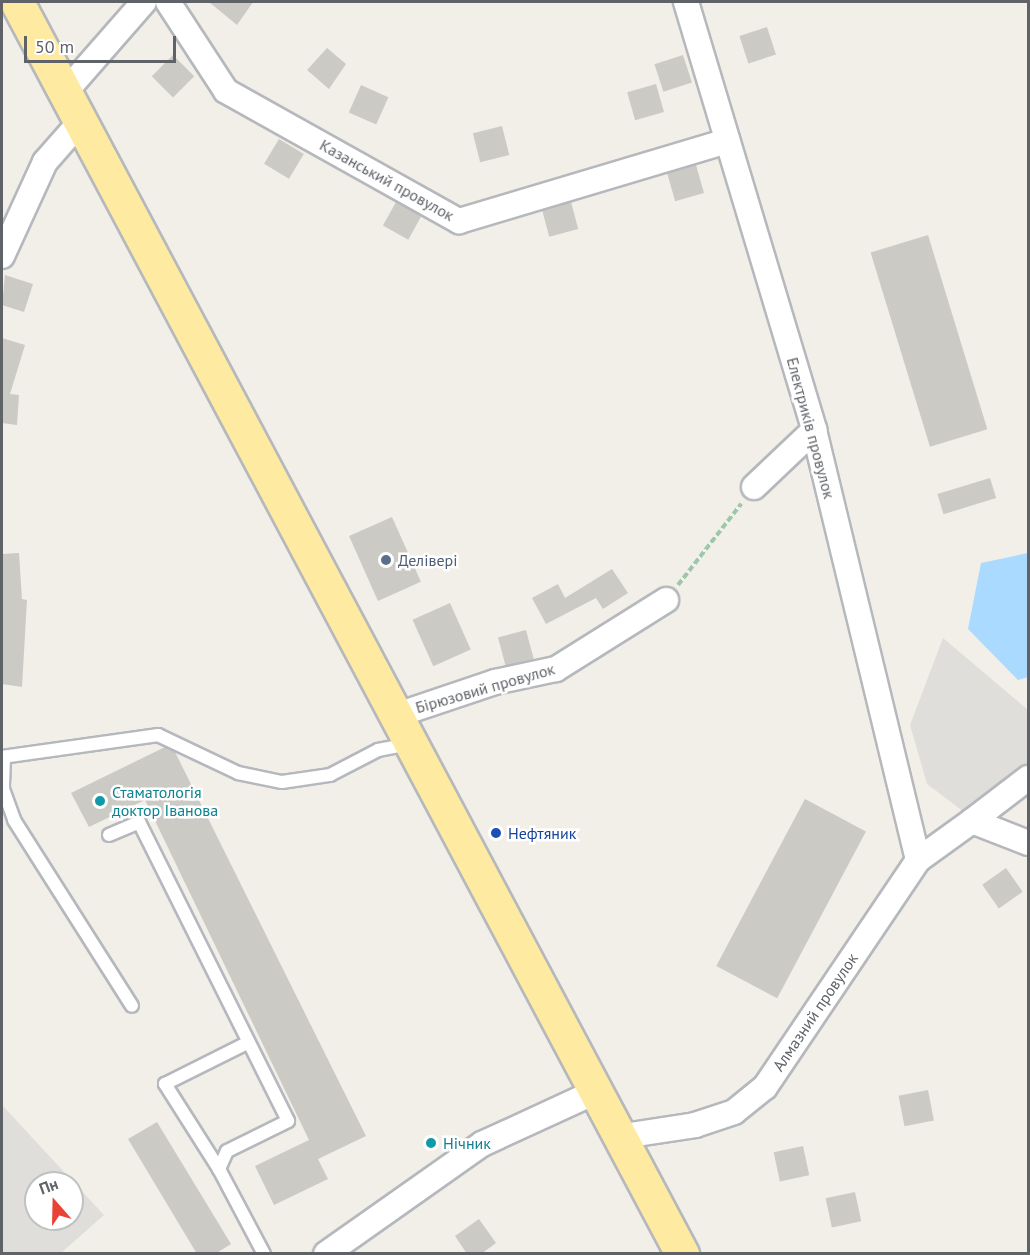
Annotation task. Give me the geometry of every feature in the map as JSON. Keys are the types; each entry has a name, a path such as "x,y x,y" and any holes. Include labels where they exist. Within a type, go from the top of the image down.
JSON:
{"highway":[{"path":"17,2 593,1093 682,1254"}],"street":[{"path":"66,91 144,2"},
{"name":"Казанський провулок","path":"168,2 226,91 459,221 727,141"},
{"name":"Електриків провулок","path":"686,2 814,430 918,860"},
{"path":"2,256 45,162 81,121"},
{"path":"754,487 814,430"},
{"name":"Бірюзовий провулок","path":"401,730 495,682 556,669 666,600"},
{"name":"Алмазний провулок","path":"617,1137 695,1125 734,1112 765,1087 918,860 1029,778"},
{"path":"972,821 1029,843"},
{"path":"326,1254 482,1144 593,1093"}],"lane":[{"path":"132,1006 14,820 3,789 3,757 158,735 238,773 282,782 330,775 378,750 401,730"},
{"path":"109,835 139,822 247,1043 288,1121 227,1151 219,1169"},
{"path":"247,1043 165,1084 219,1169 264,1254"}],"path":[{"path":"666,600 754,487"}],"shaded area":[{"path":"943,638 1028,710 1028,762 964,812 927,784 910,725"},
{"path":"2,1105 63,1171 24,1171 24,1231 84,1231 84,1193 104,1215 61,1253 2,1253"}],"water":[{"path":"1028,553 1028,677 1018,680 968,629 981,563"}],"building":[{"path":"209,2 253,2 237,25"},
{"path":"767,27 776,55 748,64 739,36"},
{"path":"327,48 346,64 329,89 307,70"},
{"path":"173,55 194,76 173,97 152,76"},
{"path":"683,55 692,83 663,92 654,64"},
{"path":"656,84 664,112 635,120 627,92"},
{"path":"361,85 388,97 376,125 349,112"},
{"path":"502,126 509,155 480,162 473,133"},
{"path":"279,139 304,154 289,179 264,164"},
{"path":"696,165 704,193 675,201 667,173"},
{"path":"396,202 421,216 408,240 383,226"},
{"path":"571,202 578,229 549,237 542,210"},
{"path":"928,235 987,429 930,447 871,253"},
{"path":"5,275 33,284 24,312 2,305"},
{"path":"2,338 25,345 10,394 19,395 17,425 2,423"},
{"path":"990,478 996,498 944,514 937,494"},
{"name":"Делівері","path":"392,517 421,582 378,601 349,536"},
{"path":"19,553 22,599 27,600 22,687 2,684 2,554"},
{"path":"612,569 628,593 603,609 596,598 546,624 532,598 558,584 565,598"},
{"path":"450,603 471,650 433,666 413,620"},
{"path":"526,630 534,659 506,666 498,638"},
{"path":"165,747 175,752 366,1136 318,1159 328,1179 274,1205 255,1166 309,1140 145,800 89,827 71,793"},
{"path":"805,799 866,831 777,998 716,966"},
{"path":"1006,868 1023,892 999,908 982,885"},
{"path":"928,1090 934,1120 904,1126 899,1096"},
{"path":"157,1122 231,1244 215,1254 197,1254 128,1139"},
{"path":"803,1146 809,1175 780,1182 774,1152"},
{"path":"855,1192 861,1221 832,1228 826,1198"},
{"path":"479,1219 496,1243 481,1254 467,1254 455,1236"}],"place":[{"name":"Делівері","path":"386,560"},
{"name":"Стаматологія доктор Іванова","path":"100,801"},
{"name":"Нефтяник","path":"496,833"},
{"name":"Нічник","path":"431,1143"}]}
